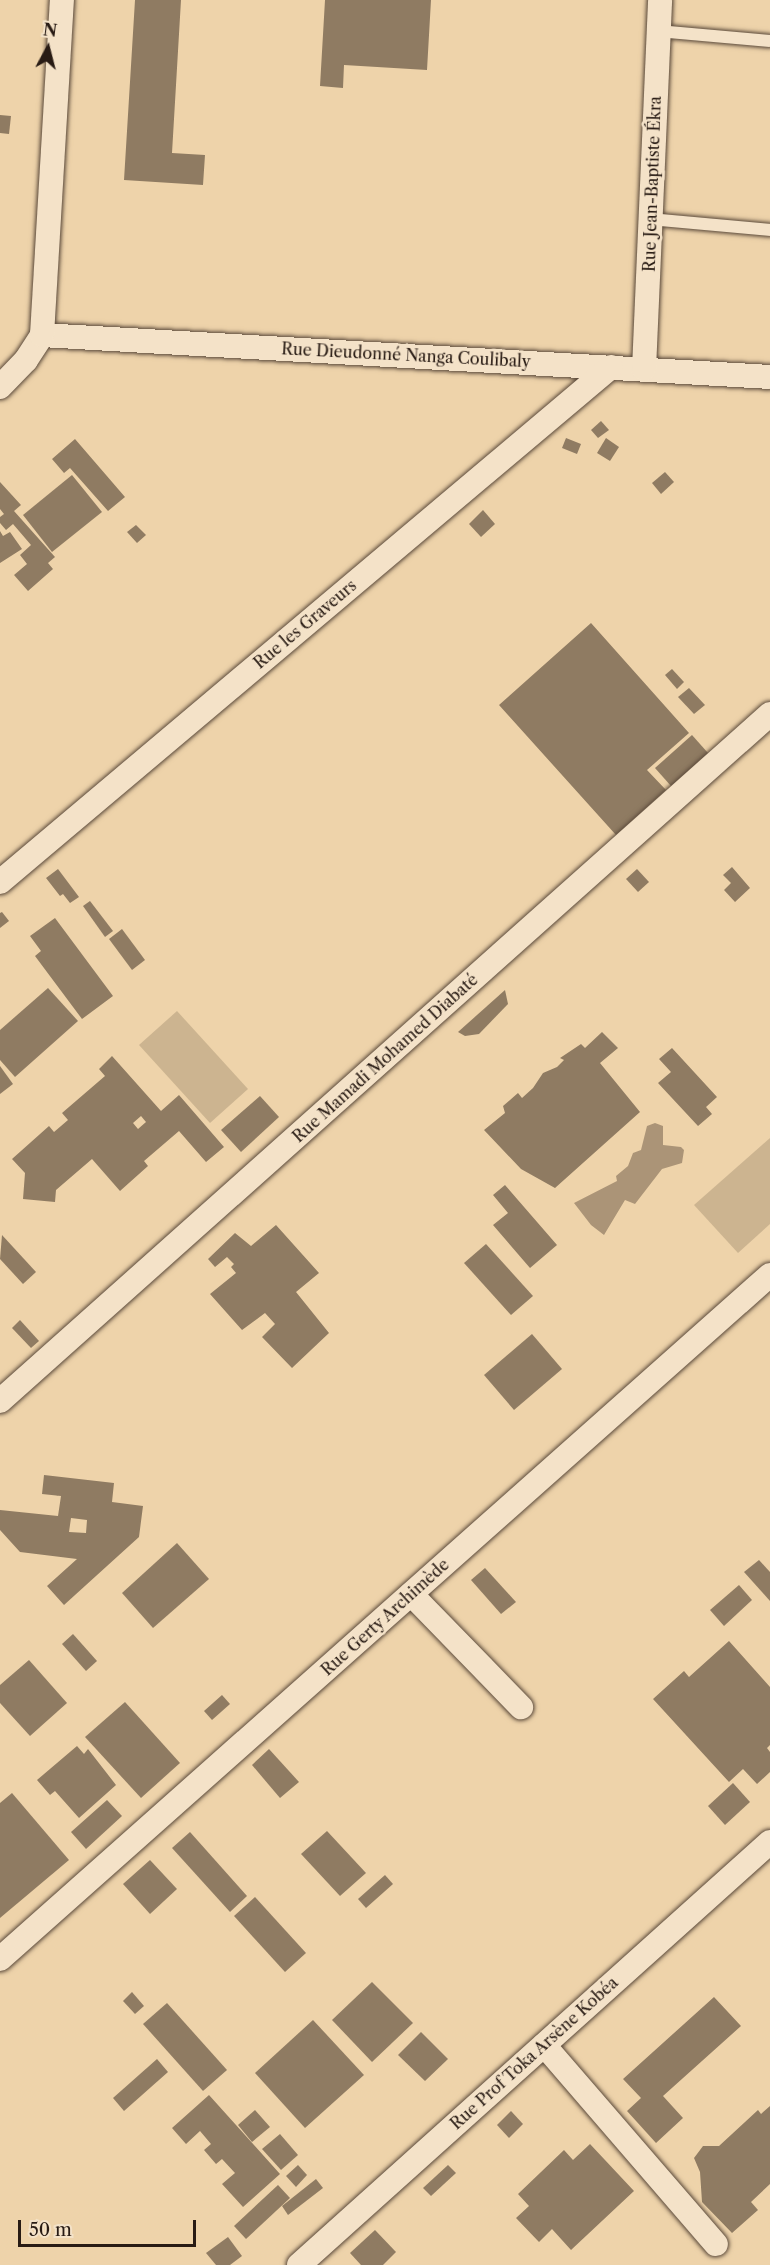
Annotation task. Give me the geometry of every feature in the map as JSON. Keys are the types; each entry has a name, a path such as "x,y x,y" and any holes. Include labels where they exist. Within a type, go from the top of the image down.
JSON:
{"street":[{"path":"0,387 26,360 42,335 62,0"},
{"name":"Rue Jean-Baptiste Ékra","path":"644,369 660,0"},
{"name":"Rue Dieudonné Nanga Coulibaly","path":"42,335 770,377"},
{"name":"Rue les Graveurs","path":"0,882 611,367"},
{"name":"Rue Mamadi Mohamed Diabaté","path":"0,1401 770,714"},
{"name":"Rue Gerty Archimède","path":"0,1959 770,1275"},
{"path":"411,1594 521,1707"},
{"name":"Rue Prof Toka Arsène Kobéa","path":"299,2265 770,1842"},
{"path":"544,2045 716,2244"}],"lane":[{"path":"658,31 770,40"},
{"path":"650,219 770,230"}],"shaded area":[{"path":"177,1011 248,1089 210,1123 139,1045"},
{"path":"655,1123 663,1126 663,1145 681,1147 684,1150 682,1163 662,1169 635,1204 625,1200 604,1235 591,1225 574,1203 617,1181 616,1176 628,1166 633,1153 641,1150 647,1126"},
{"path":"770,1138 770,1224 738,1253 694,1205"}],"building":[{"path":"135,0 181,0 172,153 205,155 203,185 124,180"},
{"path":"325,0 431,0 427,70 344,65 343,88 320,86"},
{"path":"0,115 11,116 9,134 0,133"},
{"path":"601,421 609,430 598,438 591,430"},
{"path":"566,438 581,444 577,454 562,448"},
{"path":"606,438 619,447 610,461 597,453"},
{"path":"75,439 125,497 108,511 70,468 64,473 52,459"},
{"path":"665,472 674,482 661,494 652,483"},
{"path":"72,475 102,512 52,552 23,515"},
{"path":"0,482 21,505 14,511 55,557 48,563 53,569 28,591 14,575 27,564 20,555 31,545 13,524 6,530 0,523 0,517 4,514 0,509"},
{"path":"483,510 495,524 481,537 469,524"},
{"path":"136,525 146,535 137,543 127,532"},
{"path":"0,531 3,536 10,532 22,549 0,563"},
{"path":"591,623 689,733 647,770 666,790 616,835 499,705"},
{"path":"672,669 684,682 677,689 665,675"},
{"path":"689,688 705,705 694,714 678,697"},
{"path":"692,735 708,753 671,786 655,768"},
{"path":"732,867 750,888 735,902 724,890 731,883 723,875"},
{"path":"58,869 79,897 70,903 63,894 60,896 46,878"},
{"path":"637,869 649,882 638,892 626,879"},
{"path":"90,901 113,931 105,937 83,906"},
{"path":"2,912 9,921 0,928 0,913"},
{"path":"55,918 113,996 82,1019 35,956 41,951 30,936"},
{"path":"122,929 145,960 132,970 109,939"},
{"path":"48,988 78,1021 15,1077 0,1060 0,1030"},
{"path":"505,990 508,1004 479,1034 465,1036 458,1032"},
{"path":"602,1032 618,1048 600,1063 640,1112 555,1188 521,1169 484,1130 505,1113 503,1106 518,1093 522,1098 533,1088 543,1073 557,1067 564,1060 560,1058 581,1044 585,1048"},
{"path":"672,1048 717,1097 706,1107 712,1114 698,1126 658,1083 671,1072 659,1059"},
{"path":"112,1056 161,1111 179,1095 224,1147 206,1162 179,1131 144,1161 148,1166 120,1191 92,1159 56,1190 55,1202 23,1199 25,1173 12,1159 49,1126 54,1132 68,1120 62,1113 105,1076 99,1069","holes":["141,1116 146,1122 138,1129 133,1123"]},
{"path":"0,1066 13,1084 0,1094"},
{"path":"260,1096 279,1117 241,1152 221,1130"},
{"path":"505,1185 557,1245 530,1268 493,1225 508,1213 493,1195"},
{"path":"276,1225 319,1273 296,1292 329,1333 292,1368 262,1337 275,1324 265,1313 242,1330 210,1294 236,1273 231,1267 234,1264 227,1257 215,1267 208,1259 235,1233 251,1246"},
{"path":"2,1235 36,1272 23,1284 0,1259"},
{"path":"486,1244 533,1296 511,1315 464,1263"},
{"path":"20,1320 39,1341 31,1348 12,1328"},
{"path":"532,1334 562,1369 514,1410 484,1375"},
{"path":"44,1475 114,1483 112,1502 143,1506 139,1537 64,1605 47,1586 77,1559 20,1552 0,1530 0,1510 58,1516 61,1496 42,1494","holes":["71,1518 87,1520 86,1533 69,1532"]},
{"path":"177,1543 209,1579 153,1628 122,1593"},
{"path":"759,1560 770,1572 770,1601 744,1572"},
{"path":"485,1568 516,1602 501,1614 471,1580"},
{"path":"739,1585 752,1600 724,1626 710,1610"},
{"path":"73,1634 97,1661 86,1671 62,1644"},
{"path":"729,1641 770,1687 770,1745 767,1748 770,1752 770,1772 757,1784 743,1769 729,1782 653,1699 684,1671 689,1677"},
{"path":"29,1660 67,1703 30,1736 0,1703 0,1685"},
{"path":"222,1695 230,1704 212,1720 204,1711"},
{"path":"125,1702 180,1763 141,1798 85,1737"},
{"path":"77,1746 84,1754 88,1749 116,1785 79,1818 55,1791 50,1795 37,1780"},
{"path":"269,1749 299,1782 280,1798 252,1765"},
{"path":"733,1783 750,1802 725,1825 708,1806"},
{"path":"12,1793 69,1860 0,1918 0,1803"},
{"path":"107,1800 122,1816 86,1849 71,1832"},
{"path":"327,1831 366,1873 340,1896 301,1854"},
{"path":"190,1832 247,1896 230,1912 172,1848"},
{"path":"150,1860 177,1889 150,1914 123,1884"},
{"path":"385,1875 393,1884 366,1908 358,1899"},
{"path":"255,1897 306,1953 285,1972 234,1916"},
{"path":"372,1982 413,2023 372,2062 332,2020"},
{"path":"132,1992 144,2006 135,2014 123,2001"},
{"path":"714,1997 741,2026 663,2096 683,2118 656,2143 627,2111 641,2098 623,2079"},
{"path":"167,2003 227,2070 203,2091 143,2024"},
{"path":"313,2020 364,2075 305,2128 255,2073"},
{"path":"421,2032 448,2059 425,2081 398,2055"},
{"path":"157,2059 168,2072 124,2111 113,2098"},
{"path":"209,2095 280,2174 243,2207 222,2184 235,2173 222,2159 216,2164 204,2150 211,2144 200,2131 186,2144 172,2128"},
{"path":"770,2106 770,2184 751,2202 758,2210 732,2233 702,2202 700,2172 694,2158 703,2146 719,2146 758,2110 761,2114"},
{"path":"255,2110 270,2127 252,2142 238,2125"},
{"path":"511,2111 523,2124 509,2138 497,2125"},
{"path":"280,2134 298,2155 281,2170 262,2149"},
{"path":"590,2144 634,2191 571,2250 552,2229 539,2242 516,2218 529,2206 518,2194 564,2150 573,2160"},
{"path":"298,2165 307,2175 296,2187 286,2176"},
{"path":"448,2165 456,2173 431,2196 423,2188"},
{"path":"316,2179 323,2188 288,2215 282,2206"},
{"path":"278,2185 290,2198 246,2239 234,2226"},
{"path":"375,2230 396,2252 383,2265 361,2265 350,2253"},
{"path":"228,2237 242,2256 230,2265 216,2265 206,2253"}]}
